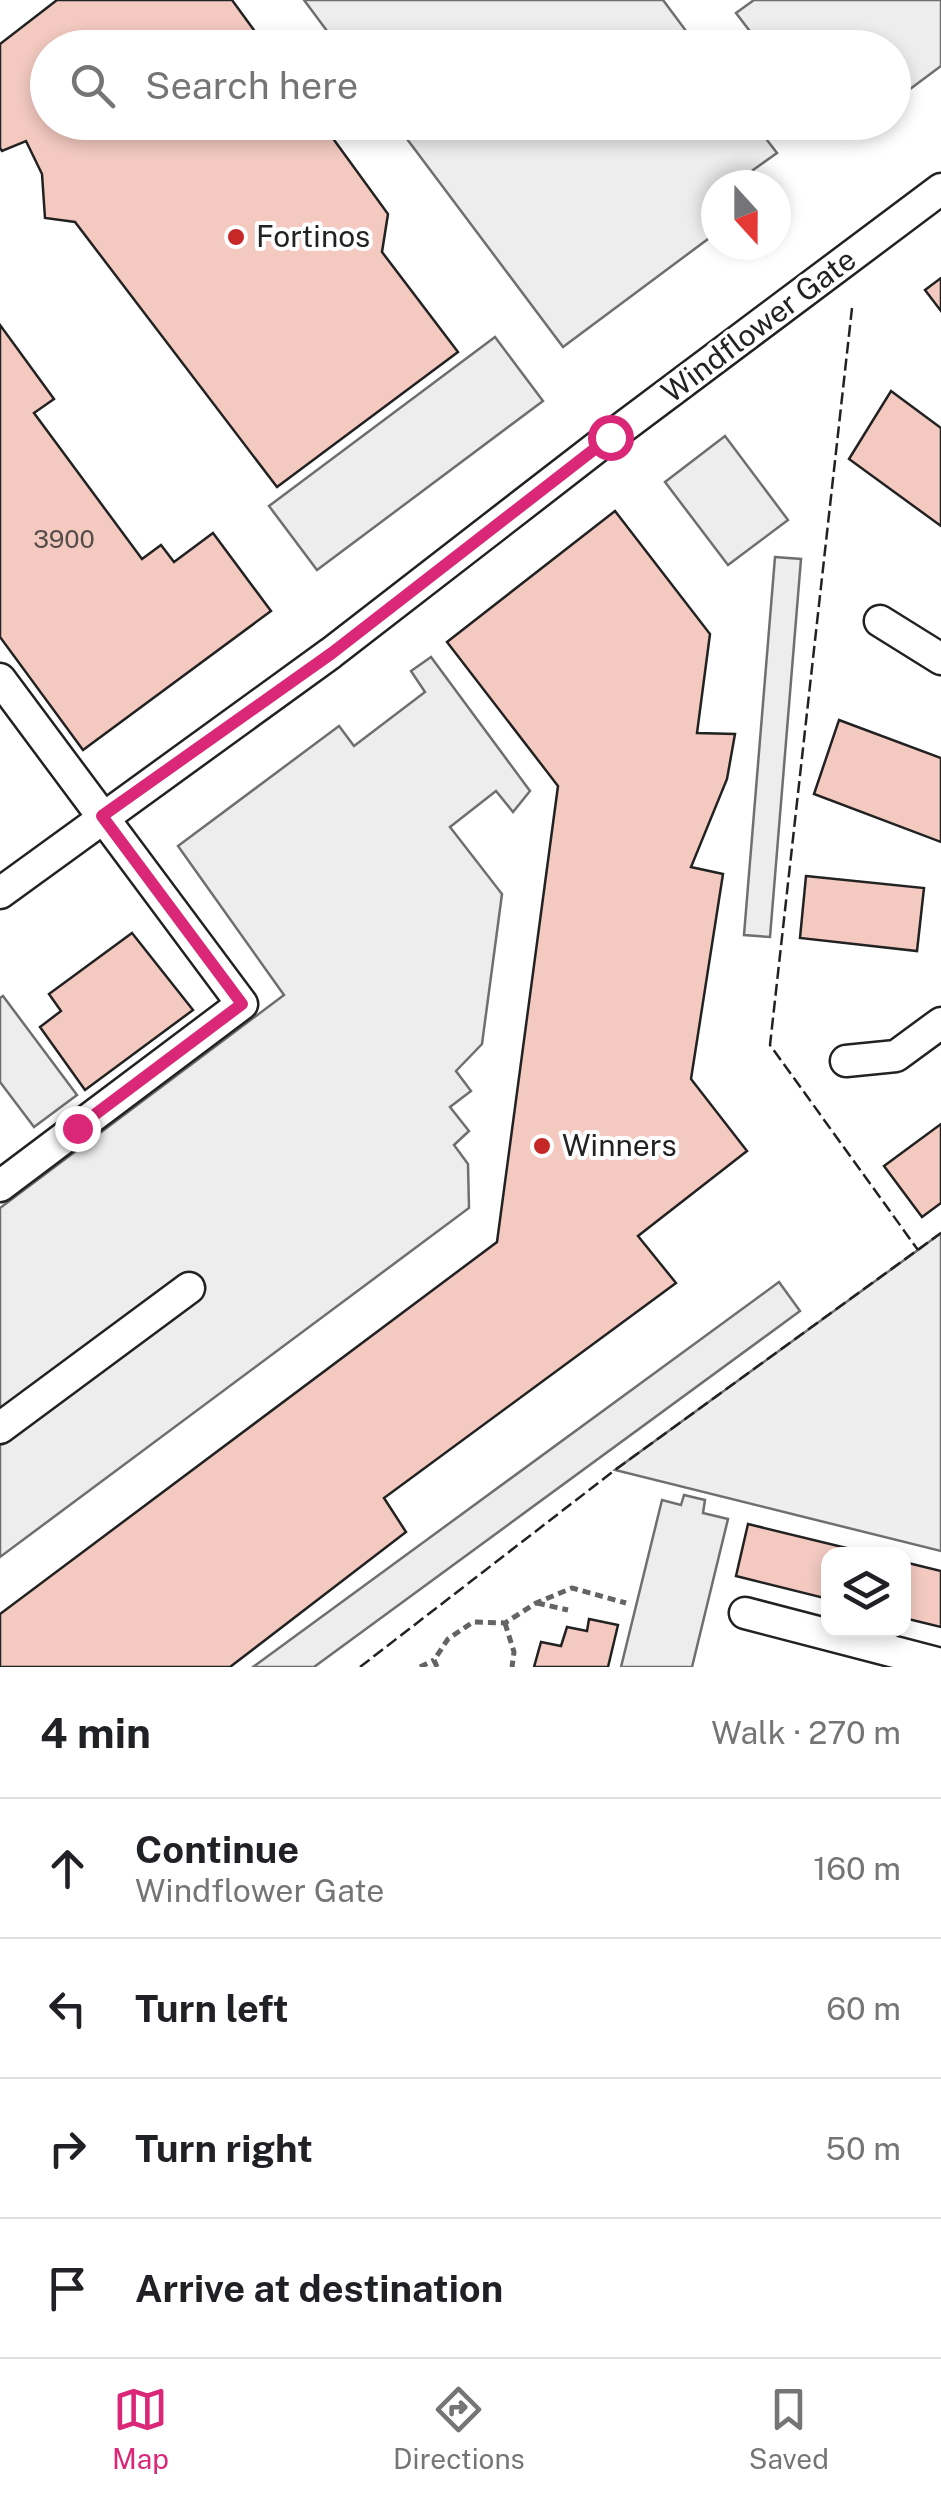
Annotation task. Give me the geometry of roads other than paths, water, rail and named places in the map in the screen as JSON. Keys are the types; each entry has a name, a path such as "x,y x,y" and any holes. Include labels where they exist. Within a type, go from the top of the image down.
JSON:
{"street":[{"name":"Windflower Gate","path":"0,893 332,653 610,437 941,190"},
{"path":"880,622 941,659"},
{"path":"0,679 242,1004 0,1186"},
{"path":"846,1060 896,1056 941,1023"},
{"path":"0,1428 189,1288"},
{"path":"745,1614 907,1661 941,1664"}],"place":[{"name":"Fortinos","path":"236,237"},
{"name":"Winners","path":"542,1146"}]}
